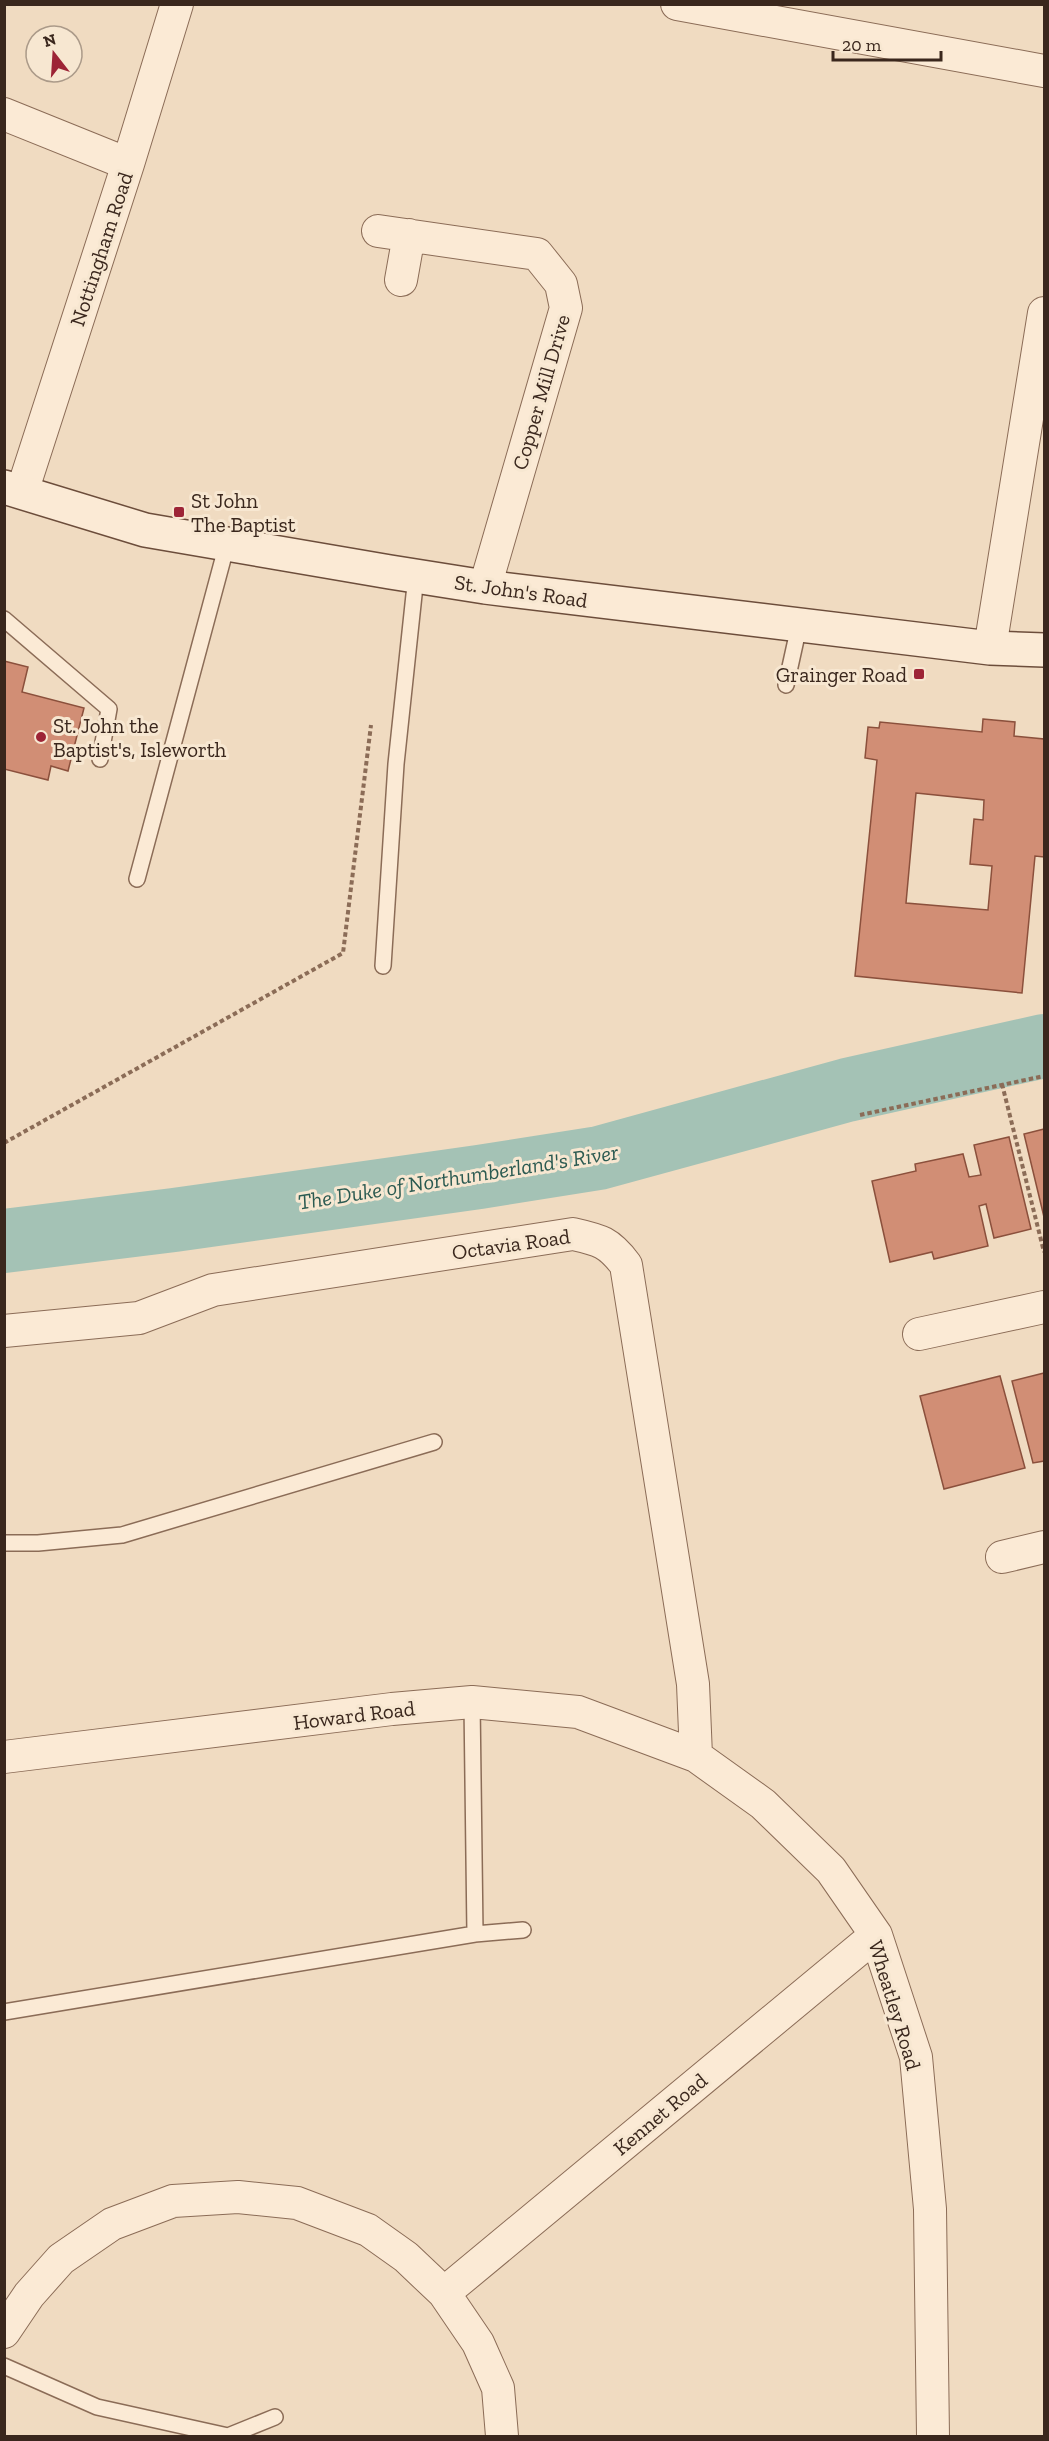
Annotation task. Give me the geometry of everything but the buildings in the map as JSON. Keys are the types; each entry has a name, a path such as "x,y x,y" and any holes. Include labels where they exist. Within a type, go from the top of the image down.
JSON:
{"main road":[{"name":"St. John's Road","path":"9,491 145,530 485,587 990,648 1044,650"}],"street":[{"name":"Nottingham Road","path":"9,491 128,164 177,4"},
{"path":"677,4 1044,71"},
{"path":"4,114 128,164"},
{"name":"Copper Mill Drive","path":"378,231 537,254 561,284 566,308 485,587"},
{"path":"401,280 409,235"},
{"path":"990,648 1044,313"},
{"name":"Octavia Road","path":"4,1331 139,1318 213,1290 376,1263 573,1234 601,1240 615,1251 626,1265 693,1684 696,1756"},
{"path":"919,1334 1044,1307"},
{"path":"1002,1557 1044,1546"},
{"name":"Howard Road","path":"4,1757 472,1702 578,1712 696,1756"},
{"name":"Wheatley Road","path":"696,1756 763,1804 831,1870 876,1935 916,2057 930,2209 933,2436"},
{"name":"Kennet Road","path":"444,2293 876,1935"},
{"path":"4,2332 29,2295 61,2259 112,2224 173,2201 238,2197 297,2203 368,2230 406,2257 444,2293 478,2343 498,2388 502,2436"}],"lane":[{"path":"137,879 227,544"},
{"path":"383,966 396,764 416,576"},
{"path":"4,619 109,709 100,759"},
{"path":"786,686 799,626"},
{"path":"4,1543 38,1543 122,1535 434,1442"},
{"path":"472,1702 475,1934"},
{"path":"4,2012 475,1934 523,1930"},
{"path":"4,2366 97,2407 228,2436 274,2417"}],"path":[{"path":"4,1143 343,953 372,719"},
{"path":"860,1115 1044,1076"},
{"path":"1002,1084 1044,1252"}],"waterway":[{"name":"The Duke of Northumberland's River","path":"4,1241 174,1220 599,1158 847,1090 1044,1046"}],"place":[{"name":"St John The Baptist","path":"179,512"},
{"name":"Grainger Road","path":"919,674"},
{"name":"St. John the Baptist's, Isleworth","path":"41,737"}]}
